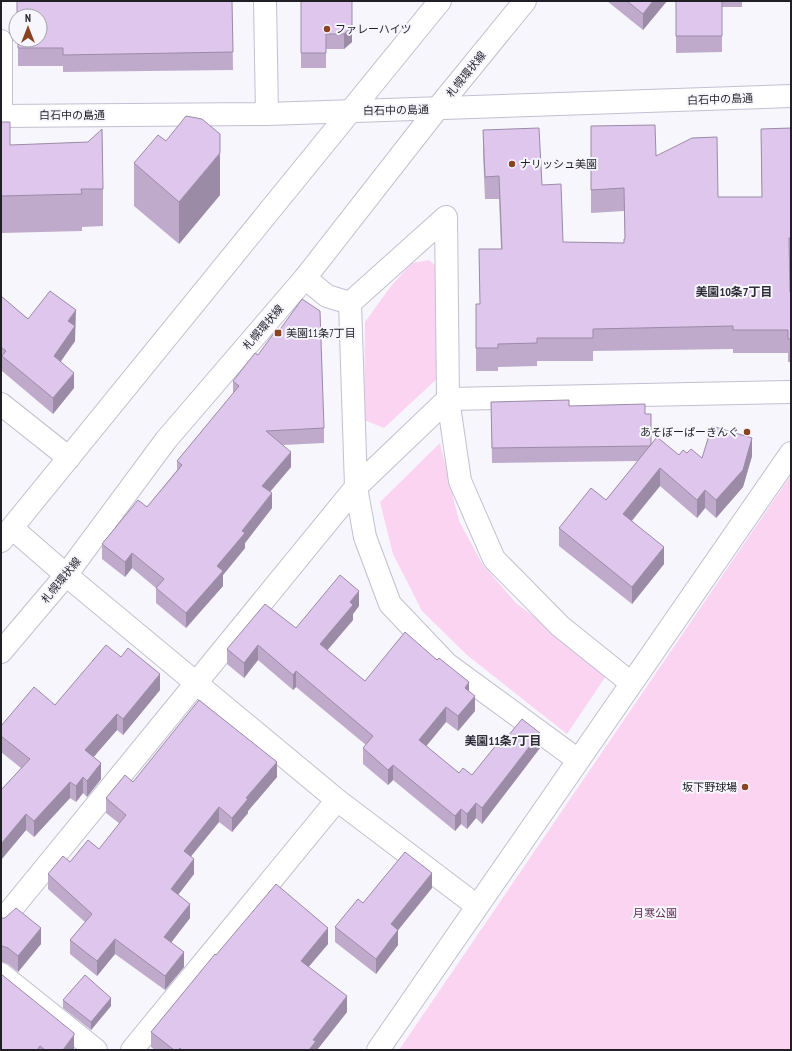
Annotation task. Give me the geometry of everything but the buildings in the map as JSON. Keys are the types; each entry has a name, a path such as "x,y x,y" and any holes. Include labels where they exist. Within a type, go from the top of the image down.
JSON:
{"street":[{"path":"265,1 267,114"},
{"path":"440,1 6,534 66,575 337,800 477,906"},
{"name":"札幌環状線","path":"1,652 66,575 166,440 305,278 437,109 525,1"},
{"path":"1,41 1,116"},
{"name":"白石中の島通","path":"1,116 267,114 791,96"},
{"path":"350,303 446,217 448,399 460,481 494,559 560,626 631,683"},
{"path":"305,278 327,296 350,303"},
{"path":"350,303 356,487 365,537 390,604 447,664 578,760"},
{"path":"1,922 356,487 448,399 791,392"},
{"path":"1,404 69,458"},
{"path":"378,1050 791,453"},
{"path":"132,1050 337,800"},
{"path":"1,974 96,1050"}],"green space":[{"path":"429,260 438,268 439,377 384,428 364,420 365,322 391,286 412,263"},
{"path":"440,443 459,521 483,565 516,603 608,673 567,734 467,655 422,611 393,554 380,502"},
{"name":"月寒公園","path":"791,475 791,1050 399,1050"}],"place":[{"name":"ファレーハイツ","path":"327,29"},
{"name":"ナリッシュ美園","path":"512,164"},
{"name":"美園11条7丁目","path":"278,333"},
{"name":"あそぼーぱーきんぐ","path":"747,432"},
{"name":"坂下野球場","path":"745,787"}],"district":[{"name":"美園10条7丁目","path":"734,291"},
{"name":"美園11条7丁目","path":"503,740"}]}
